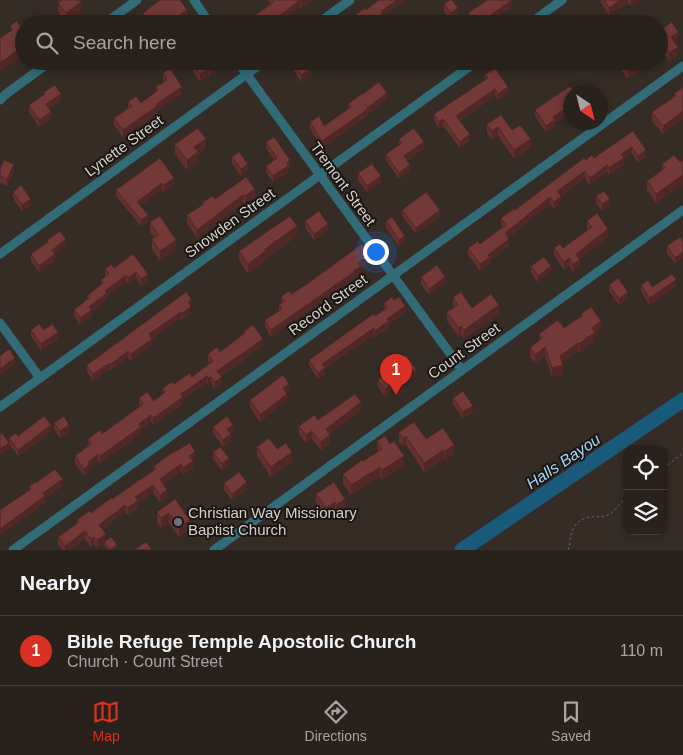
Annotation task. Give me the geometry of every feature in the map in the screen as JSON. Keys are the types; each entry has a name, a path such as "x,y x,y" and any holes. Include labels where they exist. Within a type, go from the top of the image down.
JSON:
{"street":[{"path":"117,15 138,0"},
{"path":"194,0 204,15"},
{"path":"329,15 350,0"},
{"path":"541,15 562,0"},
{"name":"Record Street","path":"13,550 683,66"},
{"path":"0,100 39,70"},
{"name":"Tremont Street","path":"243,70 462,370"},
{"name":"Lynette Street","path":"0,254 252,70"},
{"name":"Snowden Street","path":"0,407 465,70"},
{"name":"Count Street","path":"214,550 683,210"},
{"path":"0,322 40,378"}],"path":[{"path":"668,465 683,453"},
{"path":"568,550 570,534 579,522 590,516 605,516 611,513 623,500"}],"building":[{"path":"62,0 79,0 81,2 66,13 58,3"},
{"path":"160,0 180,0 187,10 180,15 144,15 143,13"},
{"path":"273,0 300,0 280,15 256,15 274,2"},
{"path":"379,0 397,0 382,11 383,13 380,15 356,15 365,8 366,10"},
{"path":"450,0 458,8 450,13 444,4"},
{"path":"488,0 512,0 491,15 470,15 468,13"},
{"path":"604,0 621,0 609,8"},
{"path":"15,22 15,52 0,63 0,38 12,30 10,26"},
{"path":"672,22 678,32 671,37 678,47 669,53 668,52 668,25"},
{"path":"171,70 182,87 156,104 157,106 123,130 114,118 132,106 128,102 136,96 141,103 158,90 156,87 167,80 163,73"},
{"path":"197,70 205,70 200,74"},
{"path":"298,70 308,70 301,75"},
{"path":"492,70 496,70 508,87 498,94 495,89 456,116 470,134 460,142 443,119 439,122 434,114 488,78 485,75"},
{"path":"379,82 387,93 368,109 322,141 310,122 319,116 324,126 351,107 348,104"},
{"path":"55,85 61,94 46,104 51,112 39,120 29,105"},
{"path":"683,87 683,111 663,126 652,112 676,96 674,94"},
{"path":"563,91 563,110 553,117 555,120 546,126 535,110"},
{"path":"501,115 512,130 520,125 531,139 514,150 498,127 492,131 487,124"},
{"path":"198,128 206,139 194,147 198,152 187,160 175,144"},
{"path":"414,128 424,142 404,156 410,165 399,173 386,154 402,143 399,139"},
{"path":"633,131 646,150 638,156 632,147 621,154 624,158 609,168 607,165 590,178 585,171 557,191 561,196 554,202 550,197 505,233 509,239 488,255 490,257 480,264 468,248 478,241 480,244 506,225 501,218 515,210 584,158 586,160 592,155 594,158"},
{"path":"274,137 290,160 287,163 288,166 273,176 266,166 277,158 266,142"},
{"path":"239,152 248,164 241,169 232,157"},
{"path":"674,155 680,162 683,160 683,175 656,194 647,181 665,168 662,164"},
{"path":"160,158 174,178 164,185 162,183 137,202 148,215 141,220 116,190"},
{"path":"4,160 14,164 7,179 0,176 0,169"},
{"path":"372,164 381,176 367,186 358,173"},
{"path":"246,177 255,189 245,196 243,195 197,230 187,215 204,204 203,202 212,196 215,199"},
{"path":"21,185 31,199 22,205 13,192"},
{"path":"604,191 610,199 602,204 596,196"},
{"path":"426,192 440,210 416,228 402,210"},
{"path":"319,211 328,224 314,234 305,221"},
{"path":"597,213 608,229 576,254 580,260 573,264 569,258 564,262 554,248 560,244 563,248 592,227 587,221"},
{"path":"160,216 176,240 160,251 152,239 159,235 150,222"},
{"path":"290,216 297,226 248,264 239,251"},
{"path":"392,217 405,236 399,240 386,221"},
{"path":"60,231 66,239 52,250 55,254 39,266 31,254"},
{"path":"680,237 683,241 683,252 675,258 667,246"},
{"path":"362,244 369,255 358,263 361,266 271,330 265,320 282,309 279,305 284,301 281,297 289,291 291,294 307,284"},
{"path":"133,254 148,274 141,279 136,272 128,278 126,275 105,291 107,293 89,307 92,310 80,318 74,310 103,283 101,280 109,274 105,269 111,264 114,268"},
{"path":"544,257 551,266 538,276 531,266"},
{"path":"437,265 445,277 429,289 421,277"},
{"path":"672,274 676,280 649,298 641,285 648,280 652,287"},
{"path":"618,278 628,292 619,299 609,285"},
{"path":"186,292 191,299 188,302 191,307 149,334 152,339 131,354 128,351 111,364 93,374 87,365"},
{"path":"461,292 472,308 491,294 499,305 464,330 461,326 459,328 447,312 458,305 453,297"},
{"path":"392,297 394,300 399,297 405,306 387,319 389,321 375,331 374,328 322,364 325,368 318,373 309,360 373,314 375,316 387,308 384,303"},
{"path":"591,307 601,321 592,328 595,332 560,356 563,365 552,368 545,347 535,355 530,348 542,338 539,334 558,320 564,328 582,316 581,314"},
{"path":"39,324 44,330 52,324 58,332 41,344 31,330"},
{"path":"253,325 263,339 217,371 222,377 215,382 211,377 208,378 207,376 181,394 183,397 153,418 151,415 139,424 141,427 100,456 98,454 88,462 89,464 84,469 75,456 91,444 88,439 100,430 102,434 143,404 139,398 147,392 154,401 165,392 163,388 172,382 174,384 190,373 192,377 213,361 208,354 217,347 220,352"},
{"path":"9,349 15,358 0,369 0,356"},
{"path":"406,355 416,369 401,380 404,385 398,389 394,383 385,389 378,380 400,363 398,361"},
{"path":"283,375 289,384 283,388 287,394 260,415 250,400"},
{"path":"463,391 473,406 463,412 453,398"},
{"path":"355,394 361,402 326,429 330,435 321,442 312,431 306,435 299,426 314,415 318,420"},
{"path":"44,416 51,425 18,450 9,438 16,433 18,436"},
{"path":"64,416 69,425 60,431 54,423"},
{"path":"227,416 233,425 227,429 231,434 223,440 213,427"},
{"path":"414,422 426,439 443,428 454,445 424,463 406,436 403,438 399,432"},
{"path":"2,433 9,443 0,449 0,434"},
{"path":"385,436 390,444 394,441 404,456 382,470 380,467 351,485 343,474 362,460 382,449 377,441"},
{"path":"269,438 277,449 286,443 292,452 271,467 257,447"},
{"path":"190,443 195,452 189,456 193,461 183,468 181,464 160,479 167,490 160,495 153,485 135,497 138,500 128,508 125,505 99,525 106,534 97,540 94,537 91,539 85,531 65,546 58,537 79,522 77,520 89,511 91,513 112,499 156,469 154,466 169,455"},
{"path":"220,447 229,458 222,464 213,452"},
{"path":"55,469 63,479 43,493 45,496 0,529 0,510 31,489 29,486"},
{"path":"239,472 247,482 232,494 224,483"},
{"path":"334,482 345,499 336,505 335,502 326,508 316,494"},
{"path":"175,499 190,520 179,527 169,513 161,518 157,512"},
{"path":"111,537 117,545 110,550 104,542"},
{"path":"146,542 152,550 134,550"}],"waterway":[{"name":"Halls Bayou","path":"462,550 683,400"}],"place":[{"name":"Bible Refuge Temple Apostolic Church","path":"396,395"},
{"name":"Christian Way Missionary Baptist Church","path":"178,522"}]}
